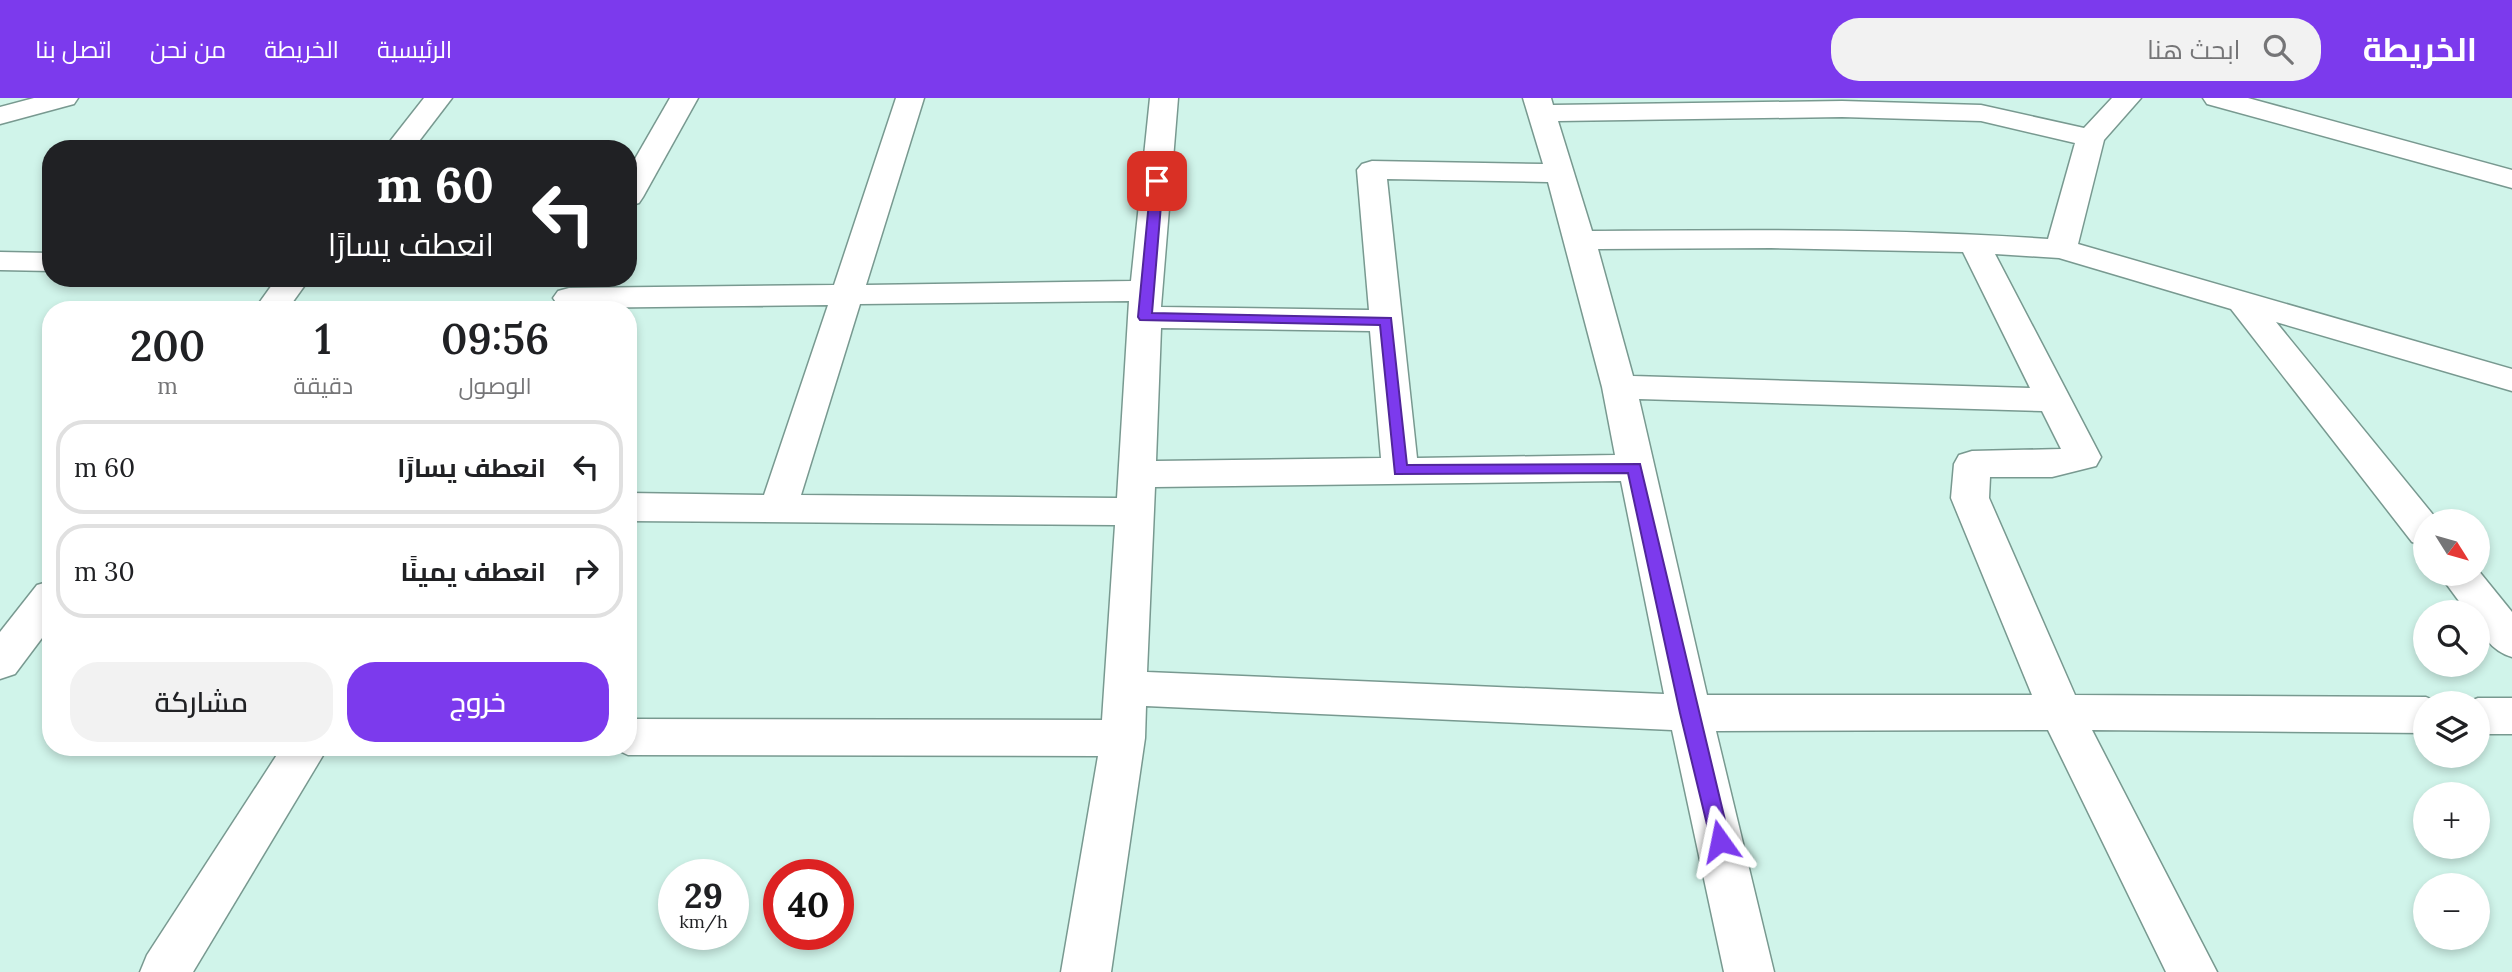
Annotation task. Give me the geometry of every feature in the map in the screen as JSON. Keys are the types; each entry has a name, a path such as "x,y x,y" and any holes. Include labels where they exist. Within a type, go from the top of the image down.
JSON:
{"street":[{"path":"0,116 64,98"},
{"path":"404,140 438,98"},
{"path":"637,181 684,98"},
{"path":"778,510 910,98"},
{"path":"1086,972 1123,738 1135,474 1146,304 1164,98"},
{"path":"2062,249 2090,138 2127,98"},
{"path":"2217,98 2512,179"},
{"path":"1749,972 1703,762 1689,713 1619,387 1580,240 1539,105 1981,113 2090,138"},
{"path":"1400,471 1372,170 1560,173"},
{"path":"1580,240 1758,239 1974,243 2062,249 2512,380"},
{"path":"1974,243 2083,457 2052,464 1972,464 1969,498 2061,712 2192,972"},
{"path":"0,261 42,262"},
{"path":"277,301 288,287"},
{"path":"570,295 846,293 1146,304 1386,321"},
{"path":"2240,299 2413,516"},
{"path":"1619,387 2053,400"},
{"path":"1135,474 1635,468"},
{"path":"637,507 1133,512"},
{"path":"2469,586 2512,640"},
{"path":"0,662 42,608"},
{"path":"1126,688 1689,713 2413,715"},
{"path":"2490,716 2512,716"},
{"path":"637,737 1123,738"},
{"path":"165,972 300,756"}],"route":[{"path":"1157,181 1145,317 1386,321 1400,471 1635,468 1720,841"}]}
